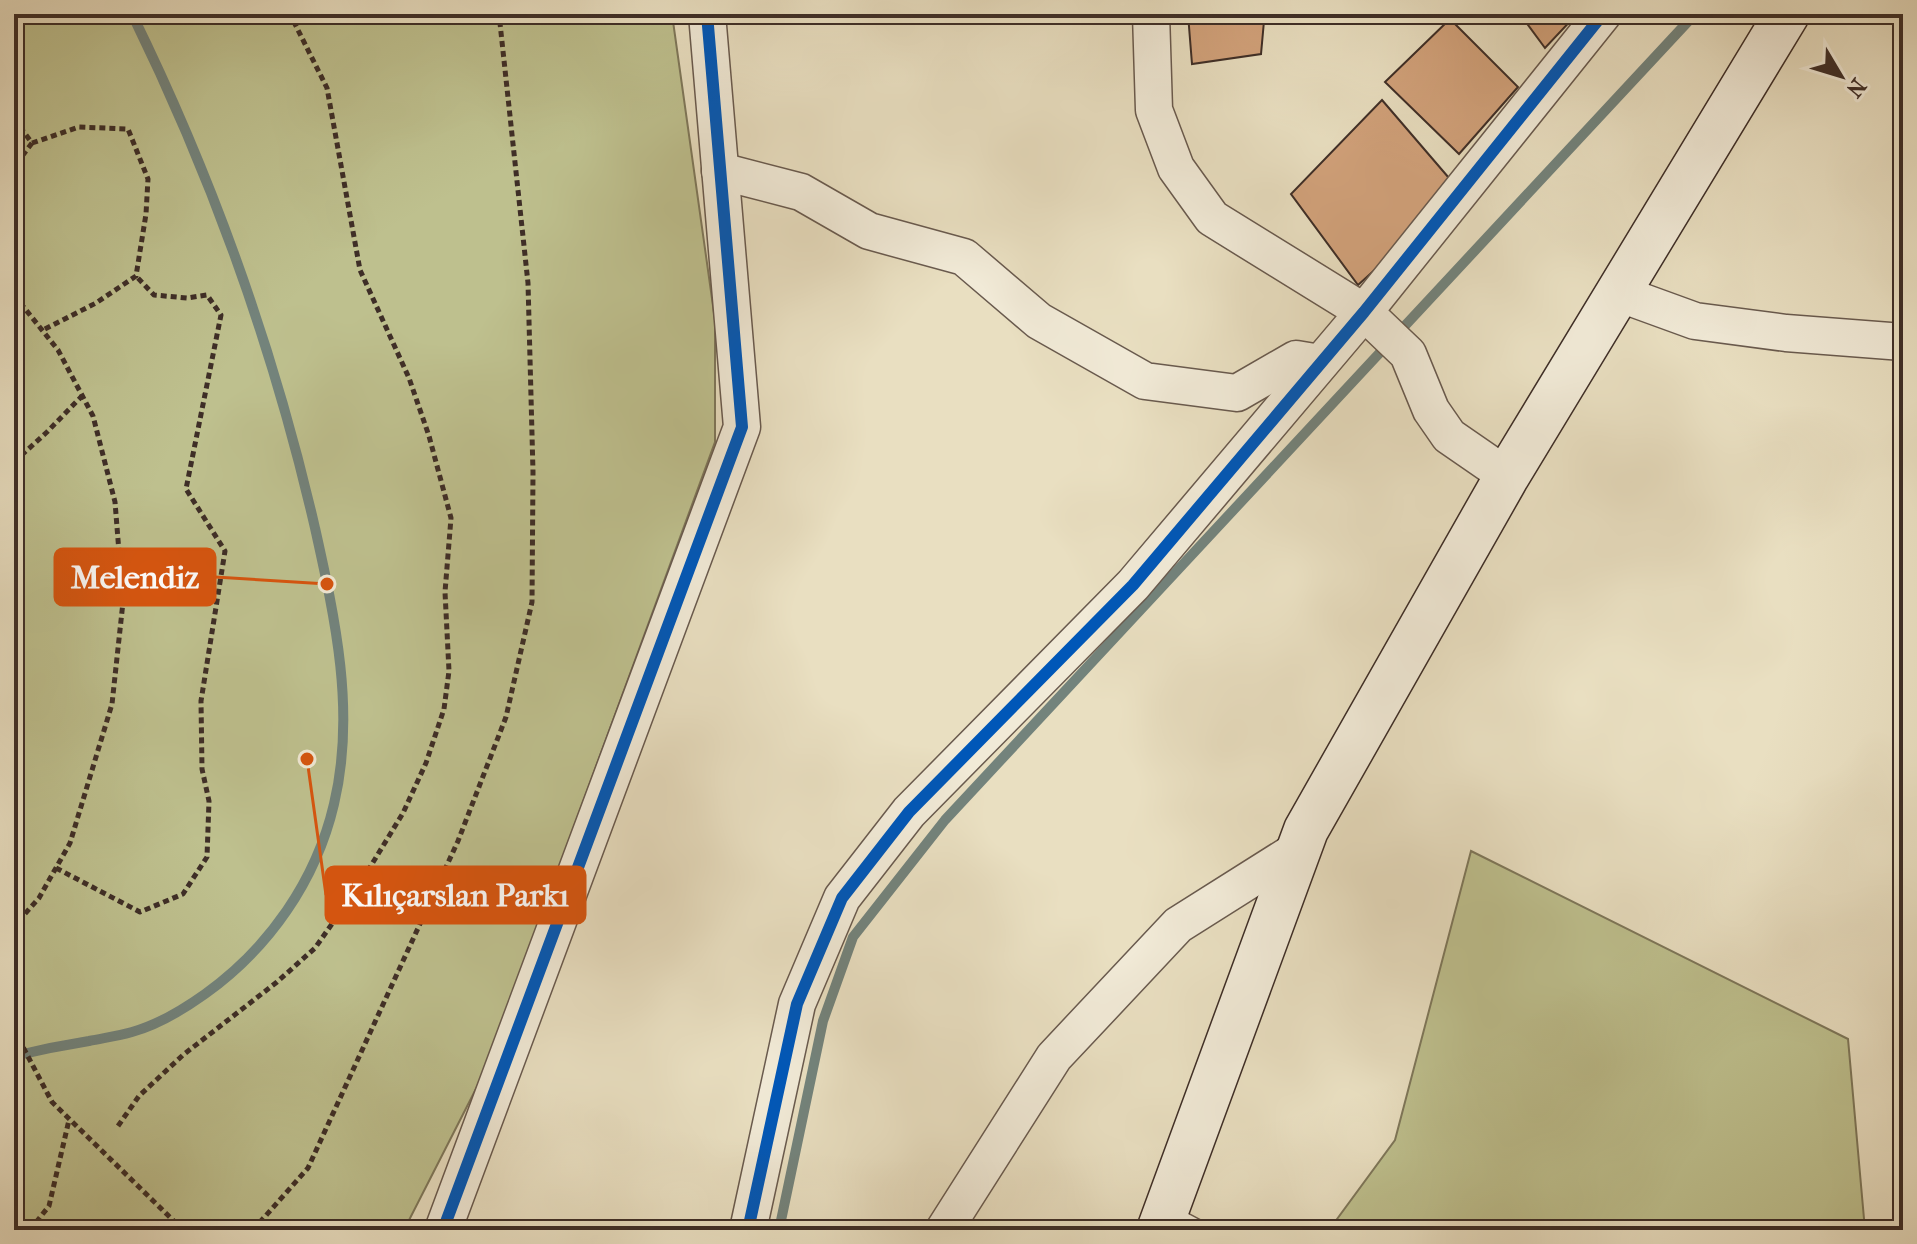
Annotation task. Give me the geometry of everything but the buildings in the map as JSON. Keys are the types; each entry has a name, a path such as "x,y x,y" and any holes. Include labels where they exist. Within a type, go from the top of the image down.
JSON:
{"main road":[{"path":"1175,1224 1306,830 1507,476 1787,14"}],"street":[{"path":"443,1230 742,427 707,14"},
{"path":"1151,14 1154,110 1176,168 1212,218 1364,312 1408,354 1431,410 1449,436 1507,476"},
{"path":"748,1230 797,1004 842,898 909,812 1133,585 1364,312 1603,14"},
{"path":"720,171 801,192 869,231 964,257 1039,321 1145,381 1237,393 1296,359 1320,363"},
{"path":"1618,293 1695,321 1786,333 1903,342"},
{"path":"944,1230 1054,1057 1178,925 1300,848"}],"path":[{"path":"118,1126 139,1096 183,1055 277,982 315,948 358,887 403,813 426,763 444,709 449,671 445,592 451,518 429,436 409,378 360,270 327,88 290,14"},
{"path":"253,1230 308,1168 458,841 506,717 532,602 533,472 528,283 499,14"},
{"path":"14,119 32,143"},
{"path":"14,167 32,143 79,127 128,129 148,179 136,276 96,303 42,330"},
{"path":"56,868 140,912 183,894 207,857 209,801 202,769 201,701 225,551 186,489 221,315 207,295 187,298 154,295 136,276"},
{"path":"14,295 58,350 93,416 115,502 123,602 112,704 70,843 39,898 14,926"},
{"path":"14,462 82,395"},
{"path":"15,1032 52,1102 183,1230"},
{"path":"30,1230 49,1206 69,1119"}],"green space":[{"path":"14,14 672,14 715,320 715,442 483,1075 404,1230 14,1230"},
{"path":"1471,851 1848,1039 1865,1230 1329,1230 1395,1140"}],"waterway":[{"path":"14,1056 141,1029 188,1005 228,976 269,934 302,886 326,832 340,769 343,700 336,631 299,461 238,265 189,138 132,14"},
{"path":"779,1230 823,1021 853,937 945,820 1695,14"}],"cycle path":[{"path":"443,1230 742,427 707,14"},
{"path":"748,1230 797,1004 842,898 909,812 1133,585 1364,312 1603,14"}],"place":[{"name":"Melendiz","path":"327,584"},
{"name":"Kılıçarslan Parkı","path":"307,759"}]}
